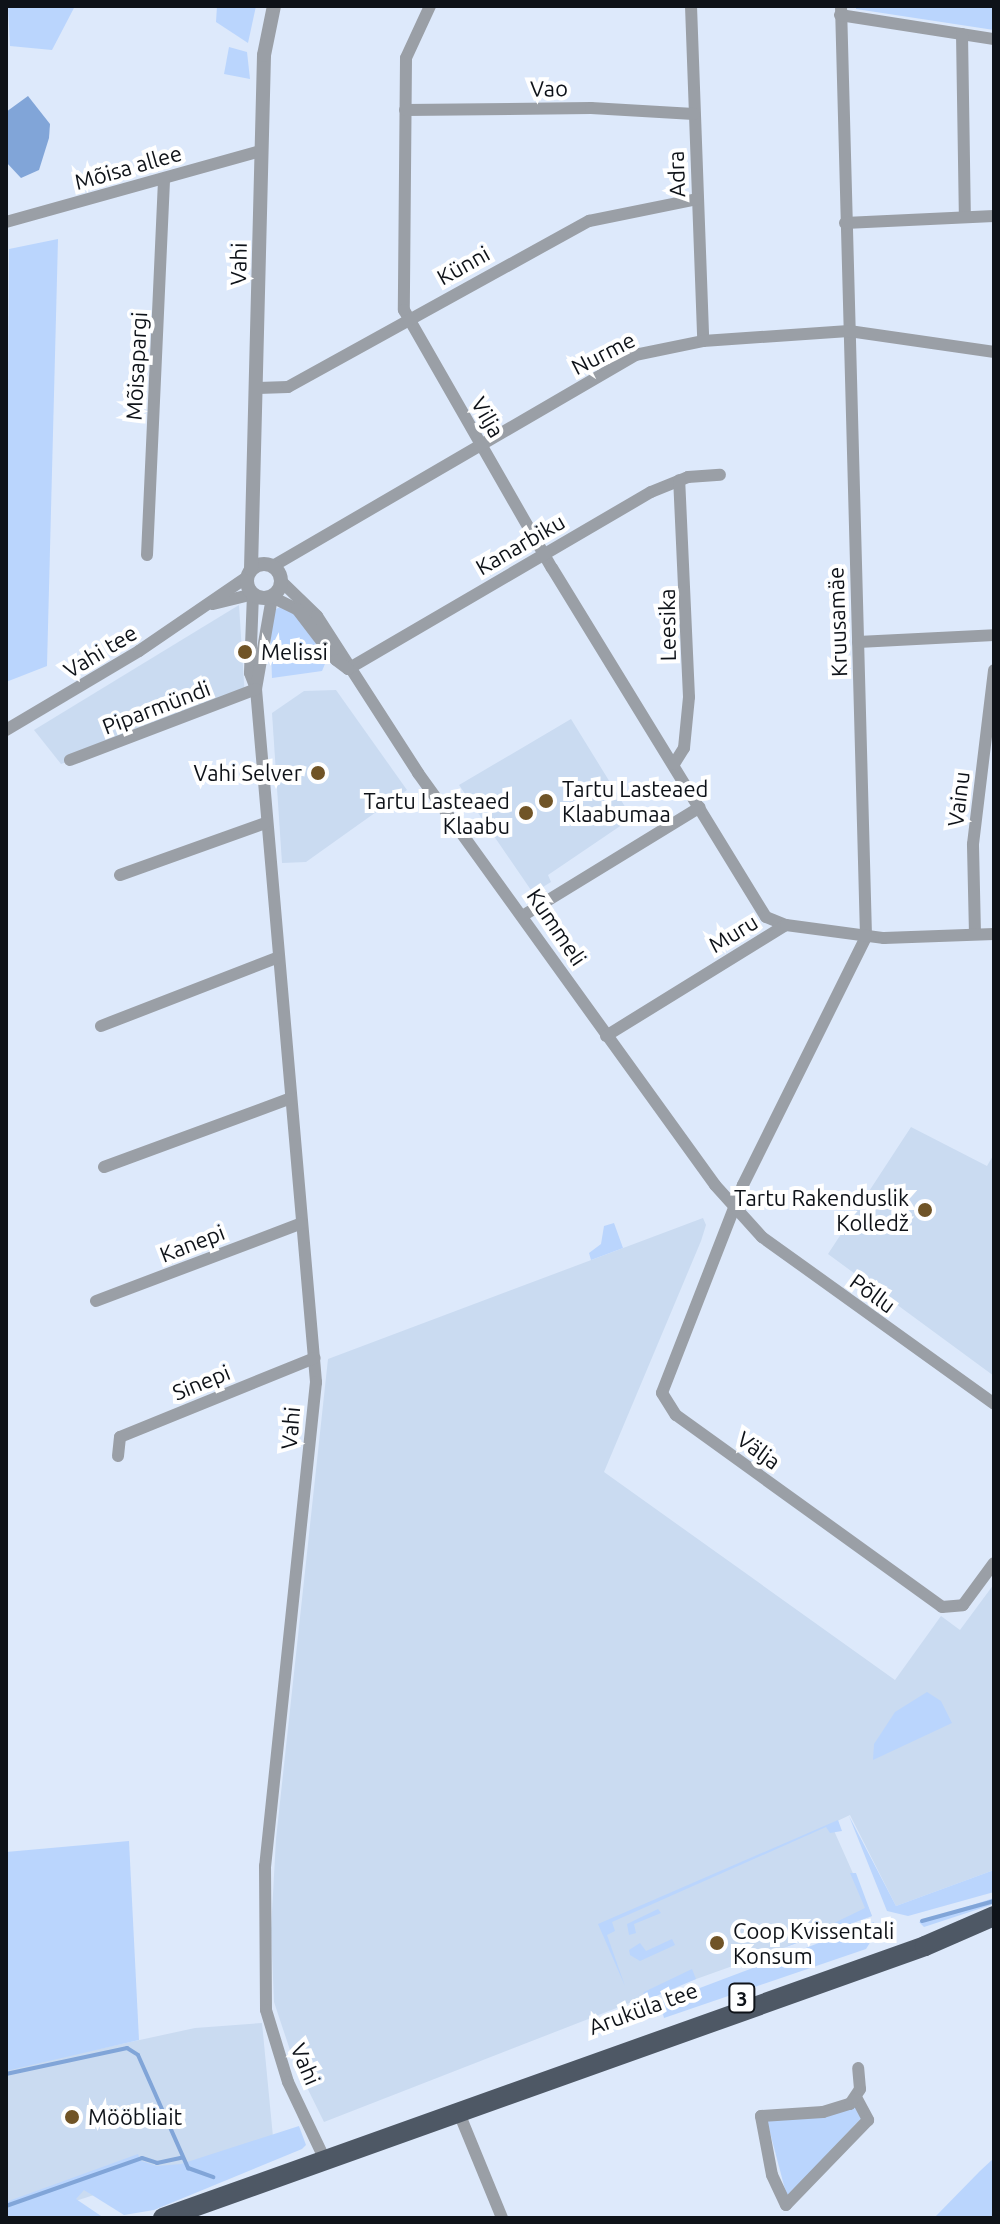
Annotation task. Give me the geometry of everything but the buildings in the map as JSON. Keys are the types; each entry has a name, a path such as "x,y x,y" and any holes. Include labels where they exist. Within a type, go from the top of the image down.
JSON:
{"highway":[{"name":"Aruküla tee","path":"163,2218 935,1942 994,1914"}],"street":[{"name":"Vahi","path":"249,573 258,388 264,55 274,6"},
{"name":"Vilja","path":"430,6 406,58 401,279 408,319 544,553 766,917 786,925"},
{"name":"Adra","path":"691,6 703,341"},
{"path":"841,10 994,39"},
{"name":"Kruusamäe","path":"734,1207 866,934 841,10"},
{"path":"962,34 965,217"},
{"name":"Vao","path":"405,110 591,108 694,114"},
{"name":"Mõisa allee","path":"6,222 261,151"},
{"name":"Mõisapargi","path":"147,555 164,178"},
{"name":"Künni","path":"258,388 288,387 589,221 697,199"},
{"path":"845,223 994,216"},
{"name":"Nurme","path":"271,565 635,355 703,341 849,331 994,352"},
{"name":"Kanarbiku","path":"348,669 544,553 679,480 720,475"},
{"name":"Leesika","path":"674,764 684,748 689,697 679,480"},
{"name":"Vahi","path":"252,524 271,565"},
{"path":"271,565 282,582 272,597 253,594 249,573 271,565"},
{"name":"Vahi tee","path":"6,730 213,604 249,573"},
{"name":"Kummeli","path":"282,582 317,616 348,669 418,773 524,915 606,1036 734,1207"},
{"name":"Vahi","path":"253,594 250,673 256,689"},
{"name":"Vahi tee","path":"213,604 253,594"},
{"name":"Vahi","path":"272,597 256,689 276,958 315,1358 302,1528 265,1866 263,1966 272,2042 325,2160"},
{"name":"Kummeli","path":"272,597 297,609 336,660 348,669"},
{"path":"858,642 994,635"},
{"name":"Vainu","path":"975,934 973,844 994,670"},
{"name":"Piparmündi","path":"70,760 256,689"},
{"path":"524,915 700,807"},
{"path":"120,875 265,823"},
{"name":"Muru","path":"606,1036 786,925 866,934 994,934"},
{"path":"101,1026 276,958"},
{"path":"104,1167 289,1099"},
{"name":"Põllu","path":"734,1207 762,1237 994,1404"},
{"name":"Välja","path":"734,1207 664,1381 666,1403 942,1607 963,1605 994,1563"},
{"name":"Kanepi","path":"96,1301 302,1223"},
{"name":"Sinepi","path":"118,1456 120,1437 315,1358"},
{"path":"857,2099 823,2112 761,2116 772,2175 786,2205 868,2120 857,2099 858,2068"},
{"path":"459,2113 502,2218"}],"shaded area":[{"path":"8,6 75,6 52,50 10,46"},
{"path":"217,6 256,6 248,43 216,22"},
{"path":"856,6 994,6 994,30 856,9"},
{"path":"229,47 247,52 250,79 224,74"},
{"path":"28,96 50,124 49,138 39,170 21,178 6,162 6,112"},
{"path":"58,239 47,666 6,682 9,249"},
{"path":"239,605 245,698 61,764 34,730"},
{"path":"282,606 291,608 327,659 322,671 272,678 270,627 276,609"},
{"path":"336,690 407,790 306,862 282,863 272,713 304,691"},
{"name":"Tartu Lasteaed Klaabumaa","path":"571,719 632,818 548,875 551,882 533,893 459,785"},
{"name":"Tartu Rakenduslik Kolledž","path":"911,1127 987,1166 994,1154 994,1376 828,1254"},
{"path":"703,1218 706,1225 701,1241 604,1472 895,1680 941,1616 960,1630 994,1584 994,1870 896,1906 850,1815 831,1824 872,1916 632,2002 324,2122 293,2059 274,2002 271,1930 276,1839 328,1359"},
{"path":"614,1223 623,1248 591,1260 589,1253 601,1244 604,1226"},
{"path":"927,1692 941,1701 952,1723 873,1760 874,1744 895,1712"},
{"path":"849,1816 896,1906 994,1870 994,1892 908,1916 887,1911"},
{"path":"838,1820 842,1831 830,1833 826,1827 612,1922 615,1931 607,1935 625,1986 598,1924"},
{"path":"129,1841 139,2040 6,2071 6,1852"},
{"path":"850,1873 856,1873 872,1916 783,1948 865,1908"},
{"path":"994,1898 994,1904 924,1927 919,1922"},
{"path":"658,1909 661,1913 634,1924 636,1933 629,1935 627,1924"},
{"path":"874,1922 876,1933 866,1949 664,2018 660,2003"},
{"path":"672,1939 675,1945 640,1961 630,1955 629,1950 640,1943 646,1951"},
{"path":"692,1969 696,1979 640,2003 644,1992"},
{"path":"262,2023 273,2137 23,2218 6,2218 6,2069 195,2028"},
{"path":"853,2106 868,2111 787,2197 767,2121"},
{"path":"299,2126 306,2145 302,2149 154,2210 124,2215 84,2190 76,2199 104,2218 6,2218 6,2202 138,2154 141,2161 157,2166 181,2164"},
{"path":"994,2158 994,2218 934,2218 980,2171"}],"waterway":[{"path":"922,1921 994,1901"},
{"path":"6,2074 127,2048 138,2055 188,2168 213,2177"},
{"path":"6,2206 142,2158 157,2163 181,2158"}],"place":[{"name":"Melissi","path":"245,652"},
{"name":"Vahi Selver","path":"318,773"},
{"name":"Tartu Lasteaed Klaabumaa","path":"546,801"},
{"name":"Tartu Lasteaed Klaabu","path":"526,813"},
{"name":"Tartu Rakenduslik Kolledž","path":"925,1210"},
{"name":"Coop Kvissentali Konsum","path":"717,1943"},
{"name":"Mööbliait","path":"72,2117"}]}
